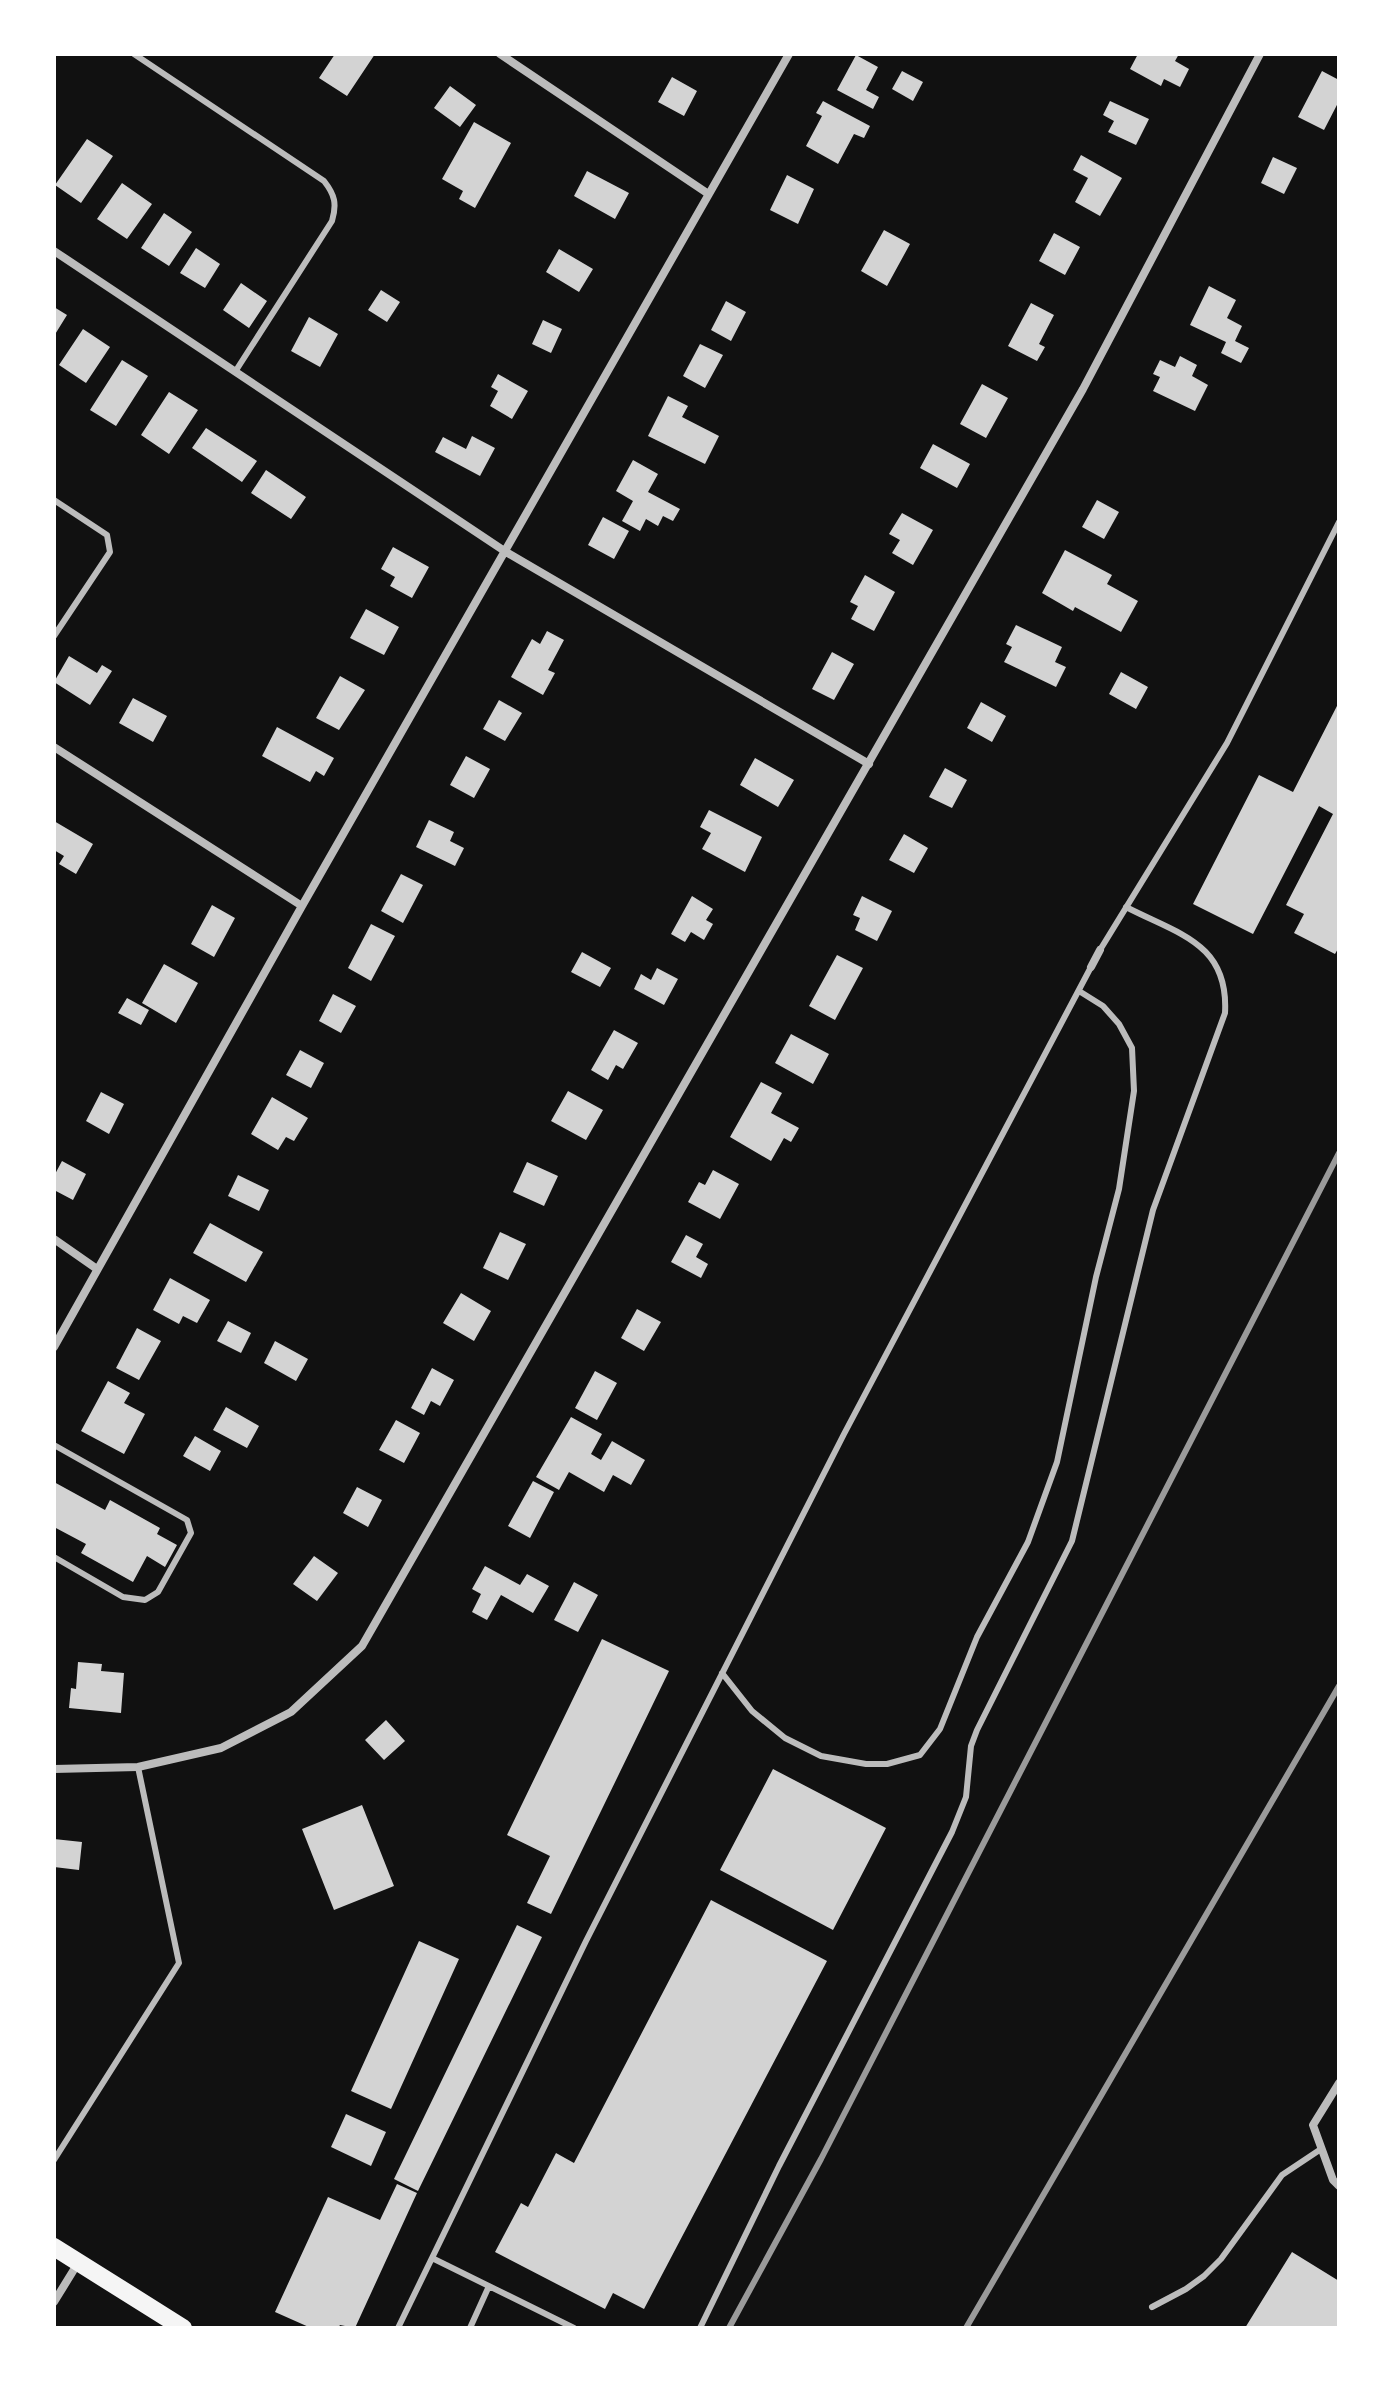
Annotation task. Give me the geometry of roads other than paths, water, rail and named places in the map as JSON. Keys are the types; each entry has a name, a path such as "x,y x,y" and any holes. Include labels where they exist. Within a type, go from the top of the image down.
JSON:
{"main road":[{"path":"54,2247 183,2328"}],"street":[{"path":"500,54 707,193"},
{"path":"54,1347 707,193 789,54"},
{"path":"54,1769 138,1767 221,1748 291,1712 362,1646 1083,389 1260,54"},
{"path":"54,251 506,552 869,764"},
{"path":"54,747 302,906"},
{"path":"1091,967 1100,950"},
{"path":"54,1239 97,1269"},
{"path":"1339,2083 1313,2125 1333,2180 1339,2186"},
{"path":"54,2302 79,2262"}],"lane":[{"path":"134,54 324,181 333,193 337,206 332,221 235,372"},
{"path":"54,500 107,535 110,552 54,636"},
{"path":"1100,950 1227,743 1339,522"},
{"path":"700,2328 779,2166 952,1832 966,1797 971,1746 977,1730 1072,1541 1153,1210 1225,1013 1226,995 1220,970 1205,949 1126,907"},
{"path":"398,2328 586,1941 722,1673 844,1434 1091,967"},
{"path":"722,1673 752,1711 785,1738 821,1756 866,1764 887,1764 920,1755 940,1729 977,1637 1028,1542 1057,1462 1096,1277 1119,1189 1134,1091 1132,1048 1119,1024 1103,1006 1079,991"},
{"path":"54,1445 187,1520 191,1533 158,1592 145,1600 123,1597 54,1557"},
{"path":"54,2160 179,1963 138,1767"},
{"path":"1152,2307 1204,2276 1221,2259 1282,2175 1321,2149"},
{"path":"432,2258 574,2328"},
{"path":"470,2328 489,2286"}],"railway":[{"path":"729,2328 821,2159 1339,1153"},
{"path":"966,2328 1339,1686"}]}
